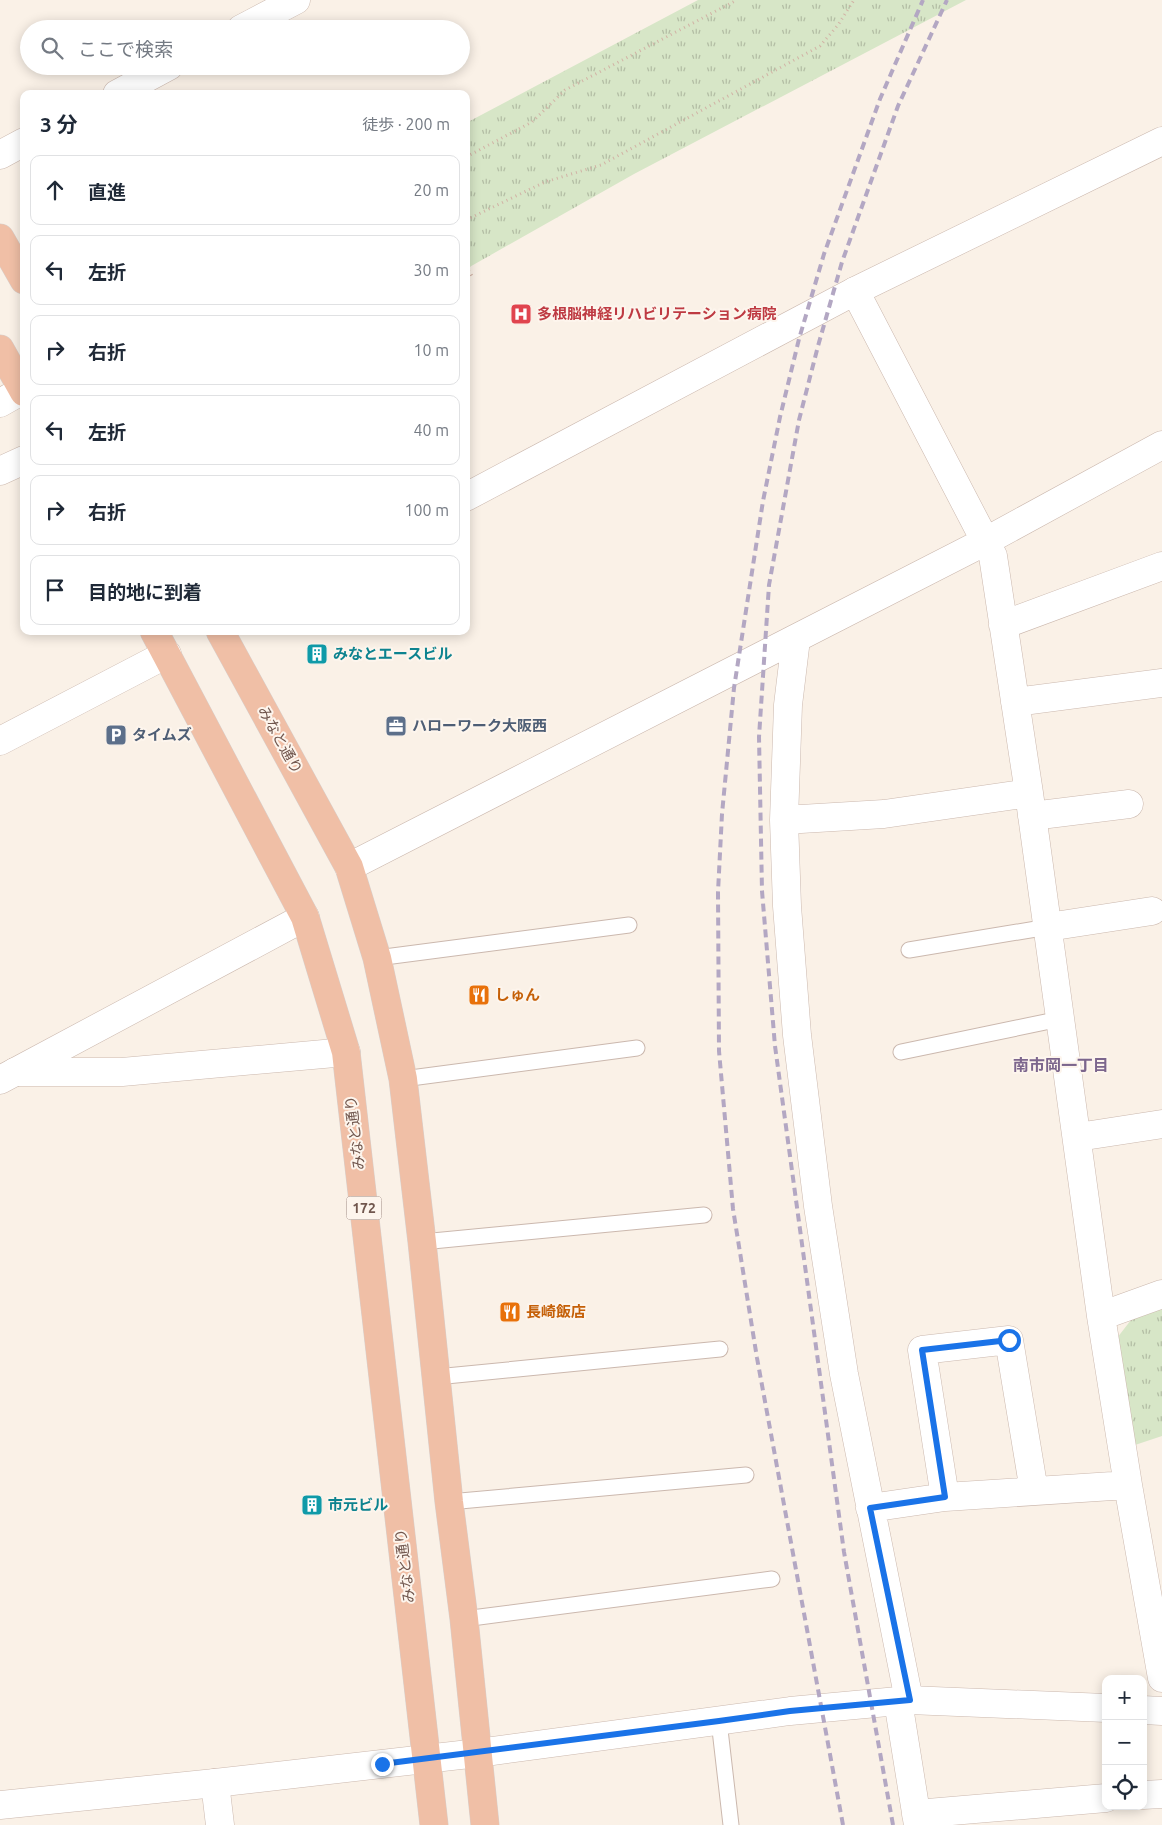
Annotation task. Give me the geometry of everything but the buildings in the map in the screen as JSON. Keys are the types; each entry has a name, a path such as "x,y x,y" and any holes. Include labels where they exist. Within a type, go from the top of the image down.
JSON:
{"highway":[{"path":"0,238 20,273"},
{"path":"0,349 16,395"},
{"name":"みなと通り","path":"222,635 349,867 377,958 403,1079 449,1502 464,1620 485,1825"},
{"name":"みなと通り","path":"161,643 305,917 346,1052 434,1825"}],"street":[{"path":"258,20 296,0"},
{"path":"124,90 152,75"},
{"path":"470,495 855,291 1162,141"},
{"path":"0,155 20,144"},
{"path":"855,291 993,556 1078,1137 1101,1316 1162,1678"},
{"path":"349,867 986,541 1162,445"},
{"path":"0,471 20,462"},
{"path":"1003,625 1162,566"},
{"path":"796,639 788,705 784,820 787,906 796,1025 818,1206 844,1374 904,1701 917,1820 1102,1798"},
{"path":"0,741 161,643"},
{"path":"1015,702 1162,682"},
{"path":"784,820 1030,805 1129,804"},
{"path":"1048,927 1152,911"},
{"path":"8,1076 305,917"},
{"path":"8,1076 122,1072 346,1052"},
{"path":"1078,1137 1162,1124"},
{"path":"1101,1316 1162,1294"},
{"path":"945,1497 922,1350 1009,1340 1034,1491"},
{"path":"870,1508 945,1497 1128,1485"},
{"path":"0,1805 478,1753 790,1711 904,1701 1102,1708"},
{"path":"1147,1710 1162,1711"},
{"path":"215,1783 220,1825"},
{"path":"1147,1795 1162,1794"}],"lane":[{"path":"377,958 628,925"},
{"path":"909,950 1048,927"},
{"path":"900,1052 1060,1019"},
{"path":"403,1079 637,1048"},
{"path":"422,1242 704,1215"},
{"path":"436,1377 720,1349"},
{"path":"449,1502 746,1475"},
{"path":"464,1620 772,1579"},
{"path":"719,1721 731,1825"}],"path":[{"path":"470,155 532,122 565,90 737,0"},
{"path":"470,218 544,182 601,165 820,46 838,25 854,0"}],"green space":[{"path":"698,0 966,0 634,174 470,267 470,121"},
{"path":"1162,1308 1162,1436 1135,1445 1117,1338 1131,1320"}],"railway":[{"path":"843,1825 757,1358 733,1209 719,1051 718,892 722,814 734,688 763,501 780,417 799,339 824,254 880,99 923,0"},
{"path":"893,1825 844,1552 775,1046 762,891 759,737 769,585 799,420 842,262 898,106 947,0"}],"place":[{"name":"多根脳神経リハビリテーション病院","path":"521,314"},
{"name":"みなとエースビル","path":"317,654"},
{"name":"ハローワーク大阪西","path":"396,726"},
{"name":"タイムズ","path":"116,735"},
{"name":"しゅん","path":"479,995"},
{"name":"長崎飯店","path":"510,1312"},
{"name":"市元ビル","path":"312,1505"}],"district":[{"name":"南市岡一丁目","path":"1061,1065"}],"route":[{"path":"382,1764 790,1711 910,1700 870,1508 945,1497 922,1350 1009,1340"}]}
